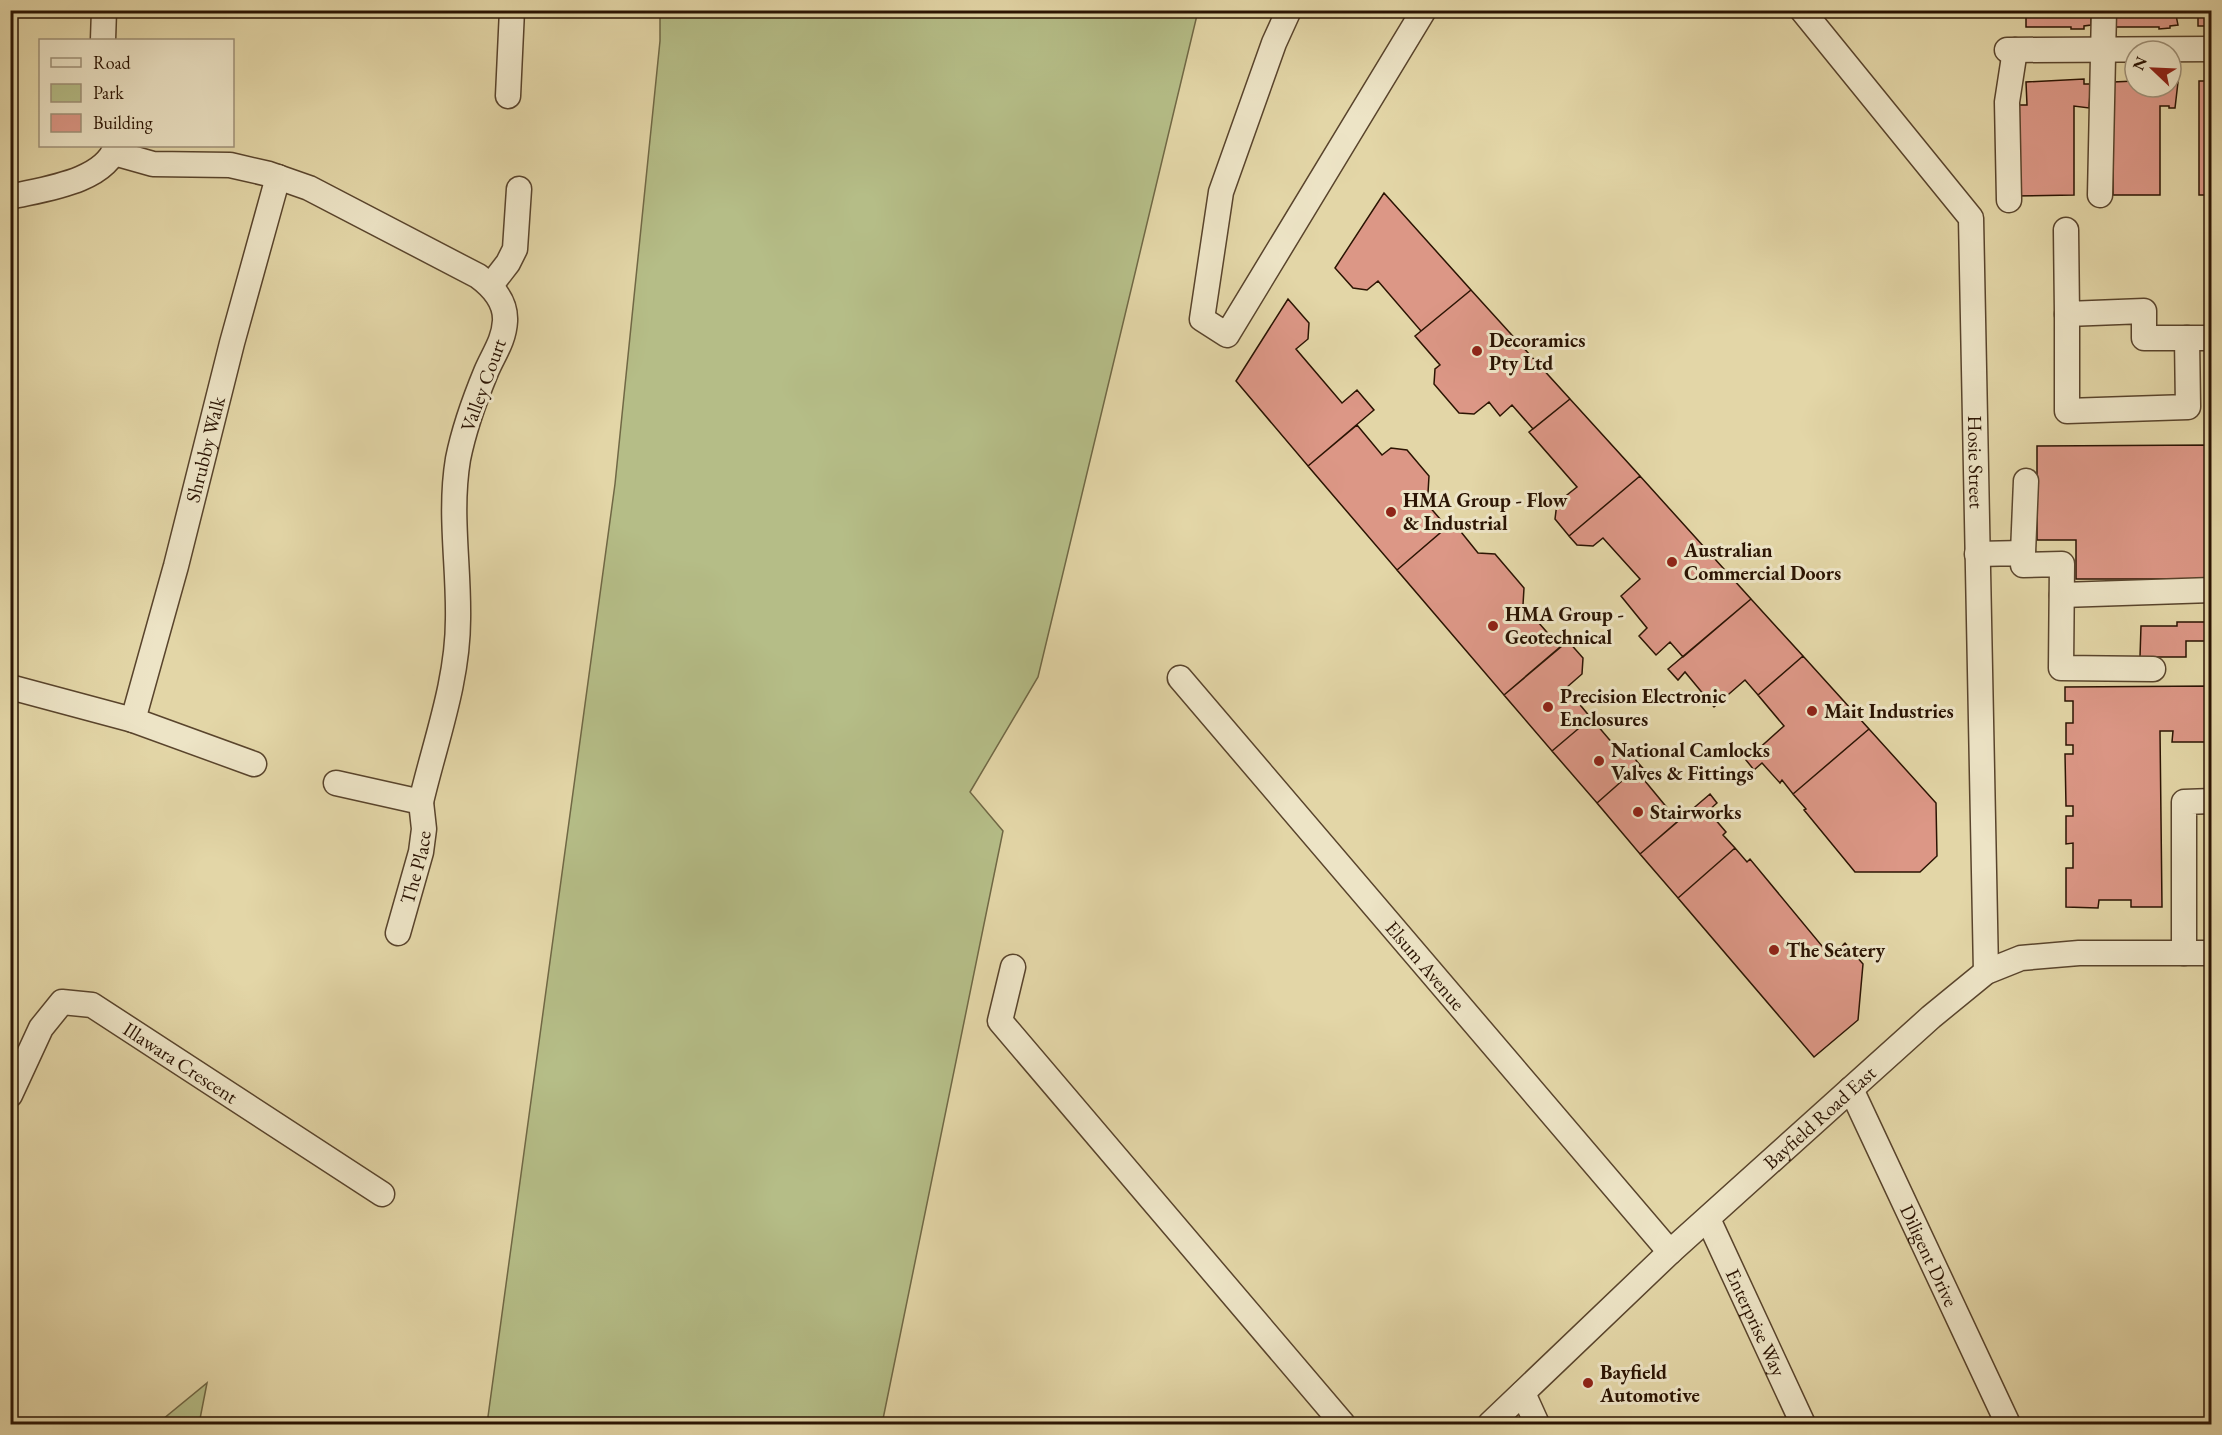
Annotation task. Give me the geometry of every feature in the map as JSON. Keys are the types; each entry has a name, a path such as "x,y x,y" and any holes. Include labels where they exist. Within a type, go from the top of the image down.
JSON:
{"street":[{"path":"104,10 104,39"},
{"path":"508,96 512,10"},
{"path":"1289,10 1274,43 1221,192 1202,319 1227,335 1424,10"},
{"name":"Hosie Street","path":"1802,10 1971,218 1986,972"},
{"path":"2100,195 2104,10"},
{"path":"2009,200 2007,102 2011,50 2211,49"},
{"path":"10,197 90,174 102,168 115,149 153,164 230,165 278,177 309,188 478,276 491,285 508,263 515,249 519,189"},
{"name":"Shrubby Walk","path":"133,720 176,566 232,343 278,177"},
{"path":"2066,231 2067,411 2188,408 2187,338"},
{"name":"Valley Court","path":"421,802 454,669 459,620 453,508 458,460 467,420 487,369 502,340 505,319 501,300 491,285"},
{"path":"2067,314 2144,311 2144,338 2211,338"},
{"path":"2026,481 2023,565 2062,564 2061,668 2153,669"},
{"path":"1977,554 2023,553"},
{"path":"2062,596 2211,590"},
{"name":"Elsum Avenue","path":"1180,678 1670,1252"},
{"path":"10,687 133,720 254,764"},
{"path":"336,783 421,802"},
{"path":"2184,953 2184,801 2211,801"},
{"name":"The Place","path":"398,933 421,852 424,829 421,802"},
{"name":"Bayfield Road East","path":"1490,1425 1670,1252 1931,1017 1986,972 2021,958 2079,953 2211,953"},
{"path":"1014,967 1000,1021 1342,1425"},
{"name":"Illawara Crescent","path":"10,1095 41,1028 62,1002 92,1005 382,1194"},
{"name":"Diligent Drive","path":"1851,1089 2008,1425"},
{"name":"Enterprise Way","path":"1708,1220 1803,1425"},
{"path":"1523,1394 1537,1425"}],"green space":[{"path":"660,11 1198,11 1038,677 970,792 1003,831 882,1424 487,1424 615,484 660,41"},
{"path":"207,1383 199,1424 157,1424"}],"building":[{"path":"2026,10 2089,10 2091,25 2084,26 2084,29 2026,27"},
{"path":"2111,10 2175,10 2178,25 2159,29 2159,27 2111,27"},
{"path":"2198,10 2212,10 2212,26 2198,26"},
{"path":"2084,79 2084,84 2092,84 2092,93 2089,108 2074,106 2074,195 2012,196 2011,105 2027,105 2026,82"},
{"path":"2199,81 2212,81 2212,195 2199,195"},
{"path":"2113,82 2123,82 2123,99 2176,99 2175,108 2160,106 2160,195 2113,195"},
{"path":"1384,193 1471,290 1421,331 1378,281 1367,290 1353,288 1335,268"},
{"name":"Decoramics Pty Ltd","path":"1471,290 1570,399 1533,429 1512,405 1500,416 1489,402 1474,414 1459,413 1434,384 1435,369 1440,365 1415,336"},
{"path":"1288,299 1309,323 1308,339 1296,349 1342,403 1357,390 1374,410 1308,466 1236,381"},
{"path":"1570,399 1640,476 1569,536 1555,519 1557,503 1577,487 1529,432"},
{"name":"HMA Group - Flow & Industrial","path":"1357,425 1382,455 1391,448 1407,450 1429,476 1428,493 1421,497 1447,527 1397,570 1308,466"},
{"path":"2212,445 2212,579 2076,579 2076,540 2037,540 2037,446"},
{"name":"Australian Commercial Doors","path":"1640,476 1751,599 1683,657 1670,642 1656,655 1639,636 1647,628 1621,596 1640,579 1603,538 1593,546 1577,545 1569,536"},
{"name":"HMA Group - Geotechnical","path":"1453,522 1478,553 1495,554 1524,588 1523,605 1560,647 1504,695 1397,570"},
{"path":"1751,599 1803,656 1758,695 1745,680 1714,707 1685,672 1678,680 1668,669"},
{"path":"2177,622 2212,622 2212,641 2186,641 2186,657 2140,657 2141,626 2177,626"},
{"name":"Precision Electronic Enclosures","path":"1568,641 1583,658 1582,674 1566,688 1591,718 1552,751 1504,695"},
{"name":"Mait Industries","path":"1803,656 1869,729 1793,794 1782,780 1780,783 1762,763 1754,770 1746,760 1784,726 1758,695"},
{"path":"2212,686 2212,742 2172,742 2173,731 2160,731 2162,907 2131,907 2131,900 2099,900 2098,908 2066,907 2066,868 2073,868 2073,843 2066,844 2066,816 2073,816 2073,806 2066,806 2065,754 2073,754 2073,745 2066,745 2066,723 2073,723 2073,701 2065,701 2065,687"},
{"name":"National Camlocks Valves & Fittings","path":"1591,718 1625,758 1630,753 1640,765 1597,803 1552,751"},
{"path":"1869,729 1936,803 1937,856 1920,872 1855,872 1793,794"},
{"name":"Stairworks","path":"1640,765 1650,776 1645,781 1678,821 1640,854 1597,803"},
{"path":"1710,794 1717,803 1708,811 1726,832 1723,835 1735,848 1678,898 1640,854"},
{"name":"The Seatery","path":"1735,848 1747,862 1750,859 1831,957 1845,943 1863,964 1858,1020 1814,1057 1678,898"}],"place":[{"name":"Decoramics Pty Ltd","path":"1477,351"},
{"name":"HMA Group - Flow & Industrial","path":"1391,512"},
{"name":"Australian Commercial Doors","path":"1672,562"},
{"name":"HMA Group - Geotechnical","path":"1493,626"},
{"name":"Precision Electronic Enclosures","path":"1548,707"},
{"name":"Mait Industries","path":"1812,711"},
{"name":"National Camlocks Valves & Fittings","path":"1599,761"},
{"name":"Stairworks","path":"1638,812"},
{"name":"The Seatery","path":"1774,950"},
{"name":"Bayfield Automotive","path":"1588,1383"}]}
